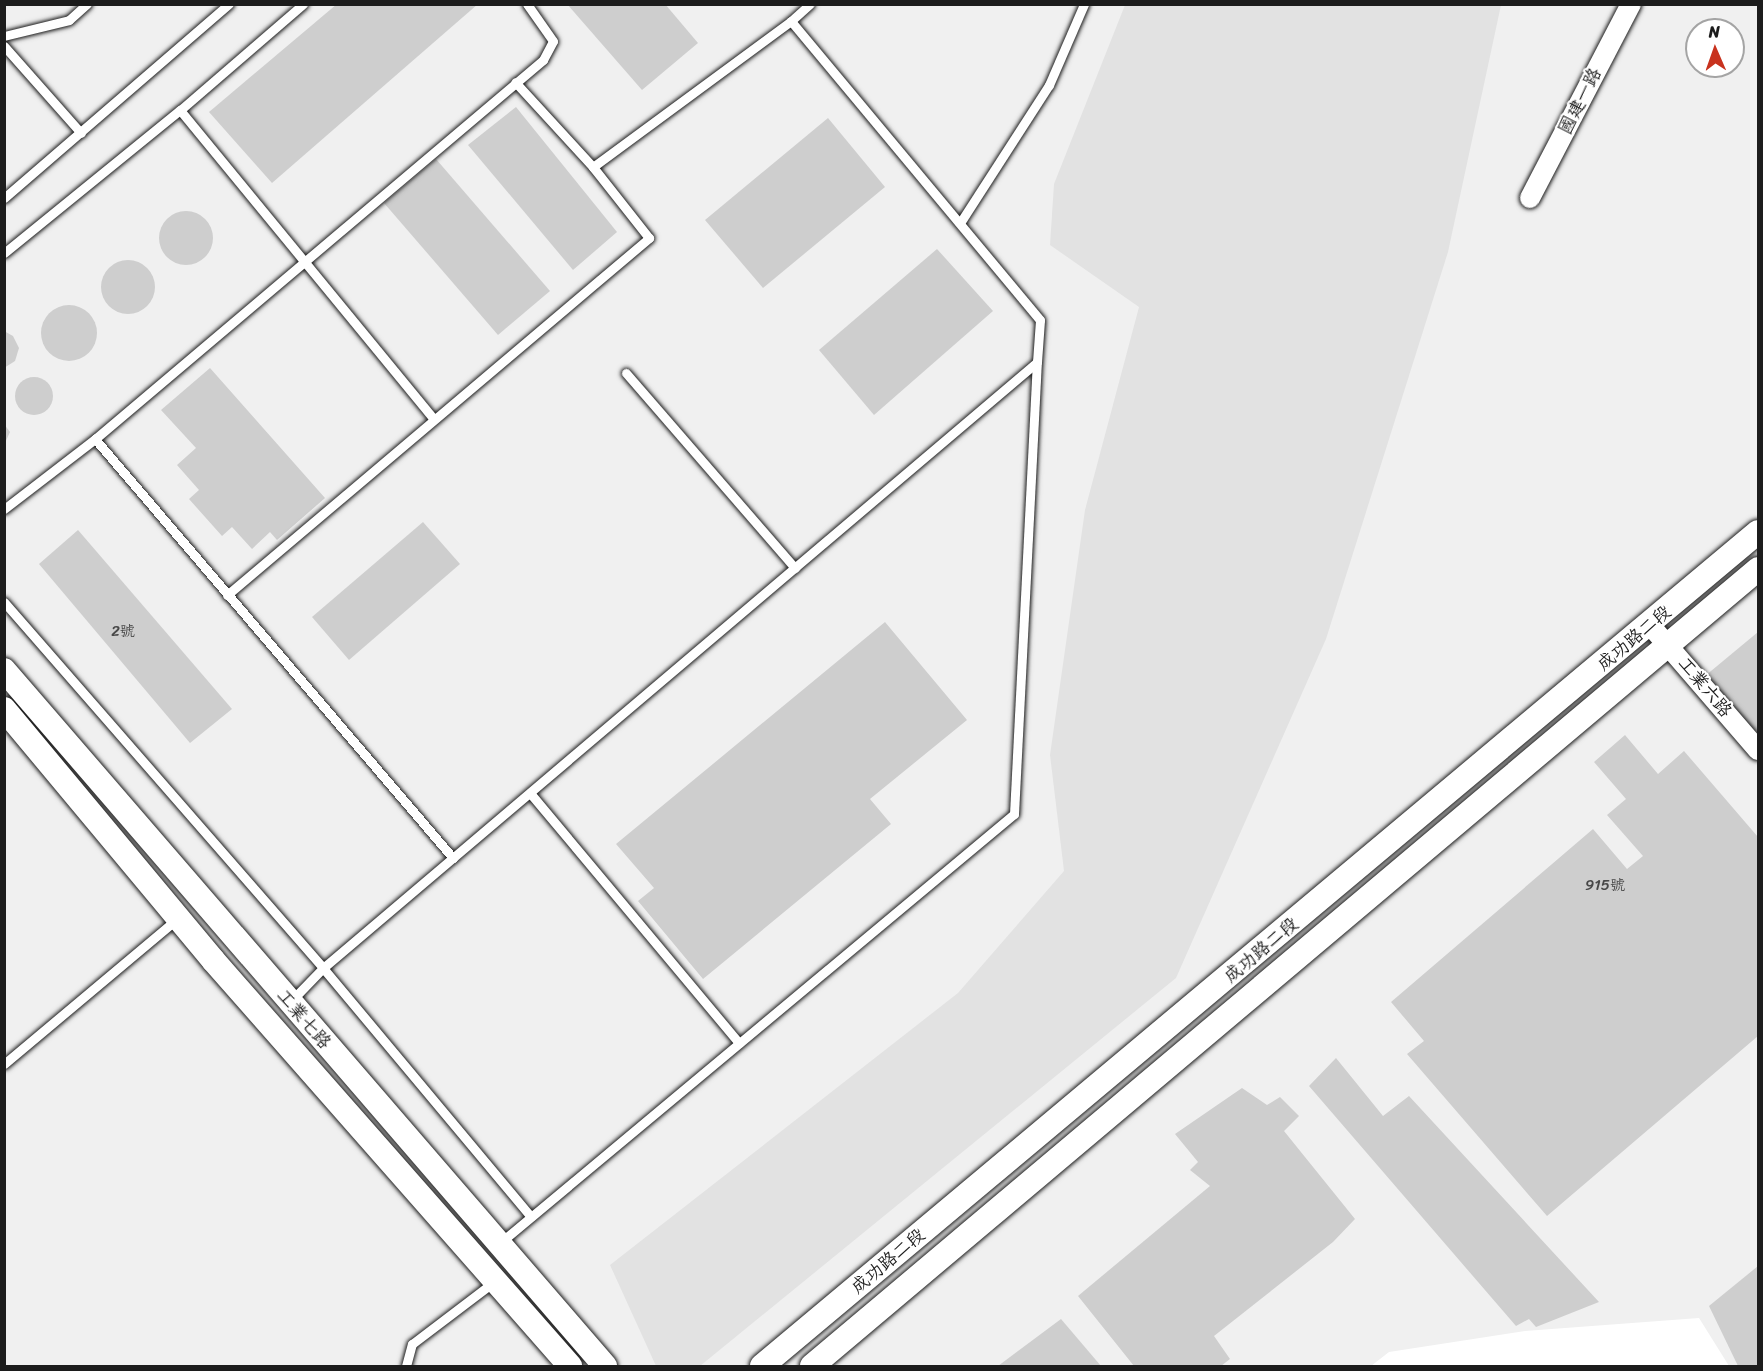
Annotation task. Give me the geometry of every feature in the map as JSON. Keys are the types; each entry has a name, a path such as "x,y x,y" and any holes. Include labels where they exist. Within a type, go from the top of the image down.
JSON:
{"street":[{"name":"國建一路","path":"1530,198 1631,4"},
{"name":"成功路二段","path":"762,1366 1650,625 1758,532"},
{"name":"成功路二段","path":"812,1366 1758,569"},
{"name":"工業六路","path":"1650,625 1670,645 1758,750"},
{"name":"工業七路","path":"4,670 605,1366"},
{"name":"工業七路","path":"4,709 178,918 570,1366"}],"lane":[{"path":"4,36 69,20 87,4"},
{"path":"4,198 229,4"},
{"path":"4,253 180,110 303,4"},
{"path":"4,509 95,439 543,60 553,41 527,4"},
{"path":"594,167 810,4"},
{"path":"960,223 1049,85 1084,4"},
{"path":"499,1244 1014,814 1040,320 790,21"},
{"path":"4,46 81,133"},
{"path":"227,595 433,418 649,238 594,167 515,82"},
{"path":"180,110 433,418"},
{"path":"290,1002 323,968 1037,362"},
{"path":"626,373 795,568"},
{"path":"95,439 453,858"},
{"path":"4,602 323,968 531,1217"},
{"path":"530,793 739,1043"},
{"path":"4,1064 178,918"},
{"path":"406,1366 412,1344 495,1281"}],"shaded area":[{"path":"5,5 1758,5 1758,1366 1729,1366 1699,1318 1525,1331 1389,1352 1371,1366 5,1366"},
{"path":"1125,5 1501,5 1448,252 1326,639 1176,978 700,1366 656,1366 610,1265 958,993 1064,871 1050,755 1085,510 1139,307 1050,245 1054,184"}],"building":[{"path":"337,4 478,4 272,183 209,112"},
{"path":"567,4 665,4 698,43 642,90"},
{"path":"516,107 617,232 573,270 468,145"},
{"path":"828,118 885,187 763,288 705,220"},
{"path":"436,159 550,291 498,335 384,203"},
{"path":"186,211 196,213 205,219 211,228 213,238 211,248 205,257 196,263 186,265 176,263 167,257 161,248 159,238 161,228 167,219 176,213"},
{"path":"937,249 993,311 874,415 819,350"},
{"path":"123,260 133,260 143,264 151,272 155,287 151,302 143,310 133,314 123,314 113,310 105,302 101,292 101,282 105,272 113,264"},
{"path":"63,305 75,305 85,309 93,317 97,333 93,349 85,357 75,361 63,361 53,357 45,349 41,339 41,327 45,317 53,309"},
{"path":"4,331 13,336 19,348 15,361 4,368"},
{"path":"210,368 325,498 277,540 270,532 252,549 232,527 222,536 189,499 199,490 177,465 196,448 161,410"},
{"path":"34,377 47,383 53,396 47,409 34,415 21,409 15,396 21,383"},
{"path":"4,424 10,432 4,445"},
{"path":"423,522 460,564 349,660 312,617"},
{"path":"78,530 232,709 190,743 39,564"},
{"path":"885,622 967,720 870,799 891,824 703,979 638,901 654,888 616,844"},
{"path":"1758,632 1758,740 1705,676"},
{"path":"1625,735 1658,774 1684,751 1758,837 1758,1036 1547,1216 1407,1054 1424,1041 1391,1002 1593,829 1627,869 1643,856 1607,815 1626,799 1594,762"},
{"path":"1336,1058 1383,1116 1409,1096 1599,1302 1536,1327 1529,1319 1516,1326 1309,1086"},
{"path":"1242,1088 1267,1105 1280,1097 1299,1116 1284,1131 1355,1219 1333,1242 1214,1336 1230,1359 1221,1366 1134,1366 1078,1296 1210,1186 1190,1170 1198,1162 1175,1134"},
{"path":"1758,1266 1758,1366 1738,1366 1709,1306"},
{"path":"1061,1319 1101,1366 998,1366"}]}
